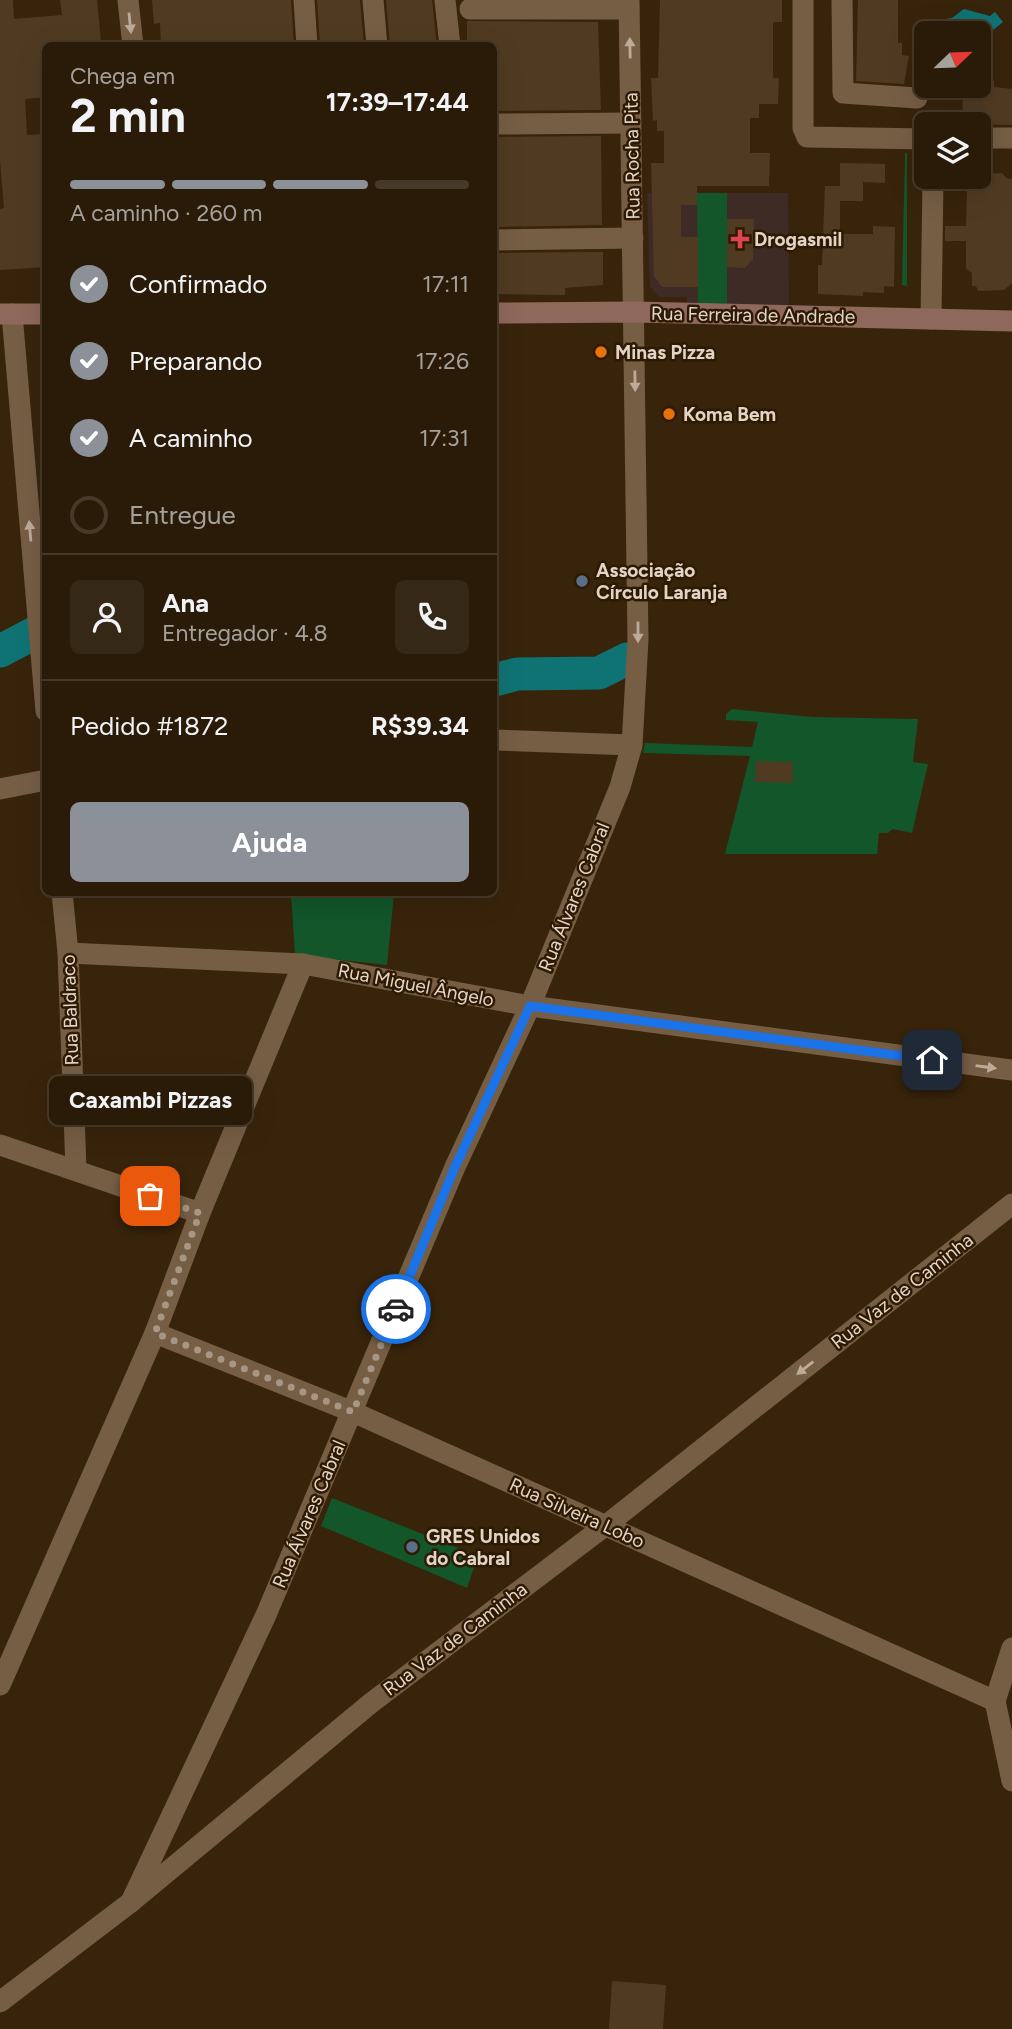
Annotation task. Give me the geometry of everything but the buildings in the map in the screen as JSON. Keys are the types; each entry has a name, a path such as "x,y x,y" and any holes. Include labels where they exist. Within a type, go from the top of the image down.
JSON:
{"street":[{"path":"128,0 133,42"},
{"path":"304,0 307,42"},
{"path":"373,0 377,42"},
{"path":"445,0 450,42"},
{"path":"803,0 803,128 807,137 914,139"},
{"path":"842,0 843,93 914,98"},
{"path":"470,9 629,5"},
{"name":"Rua Rocha Pita","path":"629,5 635,312"},
{"path":"497,124 631,123"},
{"path":"991,138 1012,138"},
{"path":"931,319 933,189"},
{"path":"497,240 633,238"},
{"name":"Rua Ferreira de Andrade","path":"497,313 635,312 1012,321"},
{"name":"Rua Álvares Cabral","path":"131,1902 239,1673 353,1412 455,1167 530,1006 620,787 632,745 638,685 635,312"},
{"path":"42,314 4,313 39,594 42,648"},
{"path":"497,740 632,745"},
{"path":"0,789 42,781"},
{"name":"Rua Baldraco","path":"62,896 68,953 76,1169"},
{"name":"Rua Miguel Ângelo","path":"68,953 303,964 530,1006 1012,1070"},
{"path":"0,1685 155,1333 200,1213 303,964"},
{"path":"0,1145 200,1213"},
{"name":"Rua Vaz de Caminha","path":"0,2001 131,1902 371,1703 605,1526 1012,1204"},
{"name":"Rua Silveira Lobo","path":"155,1333 353,1412 995,1701"},
{"path":"1012,1652 995,1701 1012,1781"}],"shaded area":[{"path":"647,193 697,193 698,305 687,304 687,297 659,297 650,286"},
{"path":"727,193 788,193 789,309 727,309"}],"green space":[{"path":"907,153 907,286 902,285"},
{"path":"697,193 727,193 727,305 698,305"},
{"path":"732,709 812,717 918,719 913,762 928,764 912,833 893,829 888,833 879,833 877,854 725,854 750,756 643,753 645,743 752,747 758,722 726,720 726,714"},
{"path":"291,896 394,896 387,965 295,955"},
{"name":"GRES Unidos do Cabral","path":"332,1498 478,1556 467,1588 321,1526"}],"water":[{"path":"964,9 990,16 995,12 1003,22 991,32 991,21 938,21 952,18"}],"waterway":[{"path":"0,651 42,629"},
{"path":"497,679 517,674 599,673 627,659"}],"way so far":[{"path":"150,1196 200,1213 155,1333 353,1412 396,1309"}],"place":[{"name":"Drogasmil","path":"740,239"},
{"name":"Minas Pizza","path":"601,352"},
{"name":"Koma Bem","path":"669,414"},
{"name":"Associação Círculo Laranja","path":"582,581"},
{"name":"Caxambi Pizzas","path":"150,1196"},
{"name":"GRES Unidos do Cabral","path":"412,1547"}],"route":[{"path":"396,1309 455,1167 530,1006 932,1060"}]}
